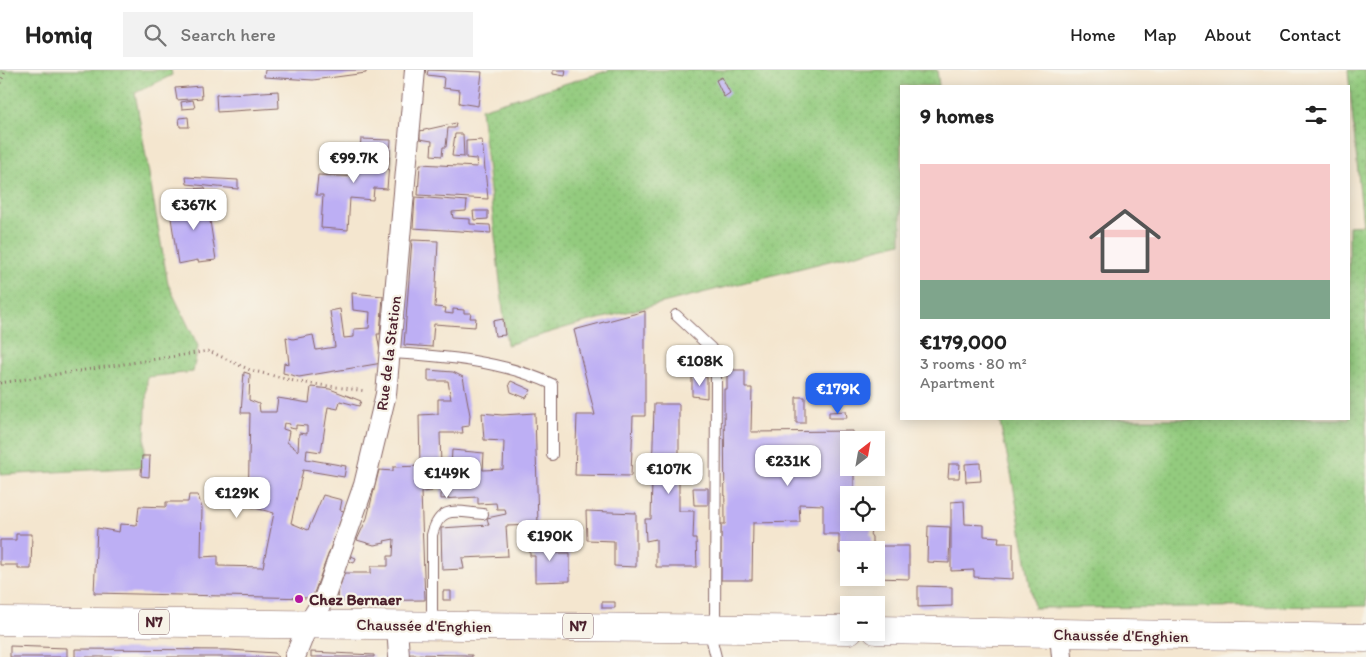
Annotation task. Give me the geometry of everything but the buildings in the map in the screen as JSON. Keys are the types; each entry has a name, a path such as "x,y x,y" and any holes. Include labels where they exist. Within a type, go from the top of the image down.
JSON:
{"main road":[{"name":"Chaussée d'Enghien","path":"0,621 840,630"},
{"name":"Chaussée d'Enghien","path":"885,631 1061,646 1366,638"}],"street":[{"name":"Rue de la Station","path":"295,657 308,624 324,599 364,485 386,394 415,70"},
{"path":"397,626 400,657"}],"lane":[{"path":"676,315 712,348 716,375 712,627 716,657"},
{"path":"391,353 445,356 530,374 552,384 552,455"},
{"path":"432,626 432,536 435,523 440,515 447,512 483,514"}],"path":[{"path":"0,83 6,70"},
{"path":"0,382 209,351 250,370 298,382 386,394"}],"green space":[{"path":"0,70 171,70 172,75 135,93 168,284 198,346 193,372 147,377 144,467 0,475"},
{"path":"610,70 937,70 939,85 900,85 900,243 571,326 507,345 481,109"},
{"path":"1348,70 1366,70 1366,606 1034,608 1012,478 999,420 1350,420 1350,226 1363,225"}],"place":[{"name":"Chez Bernaer","path":"299,599"}]}
